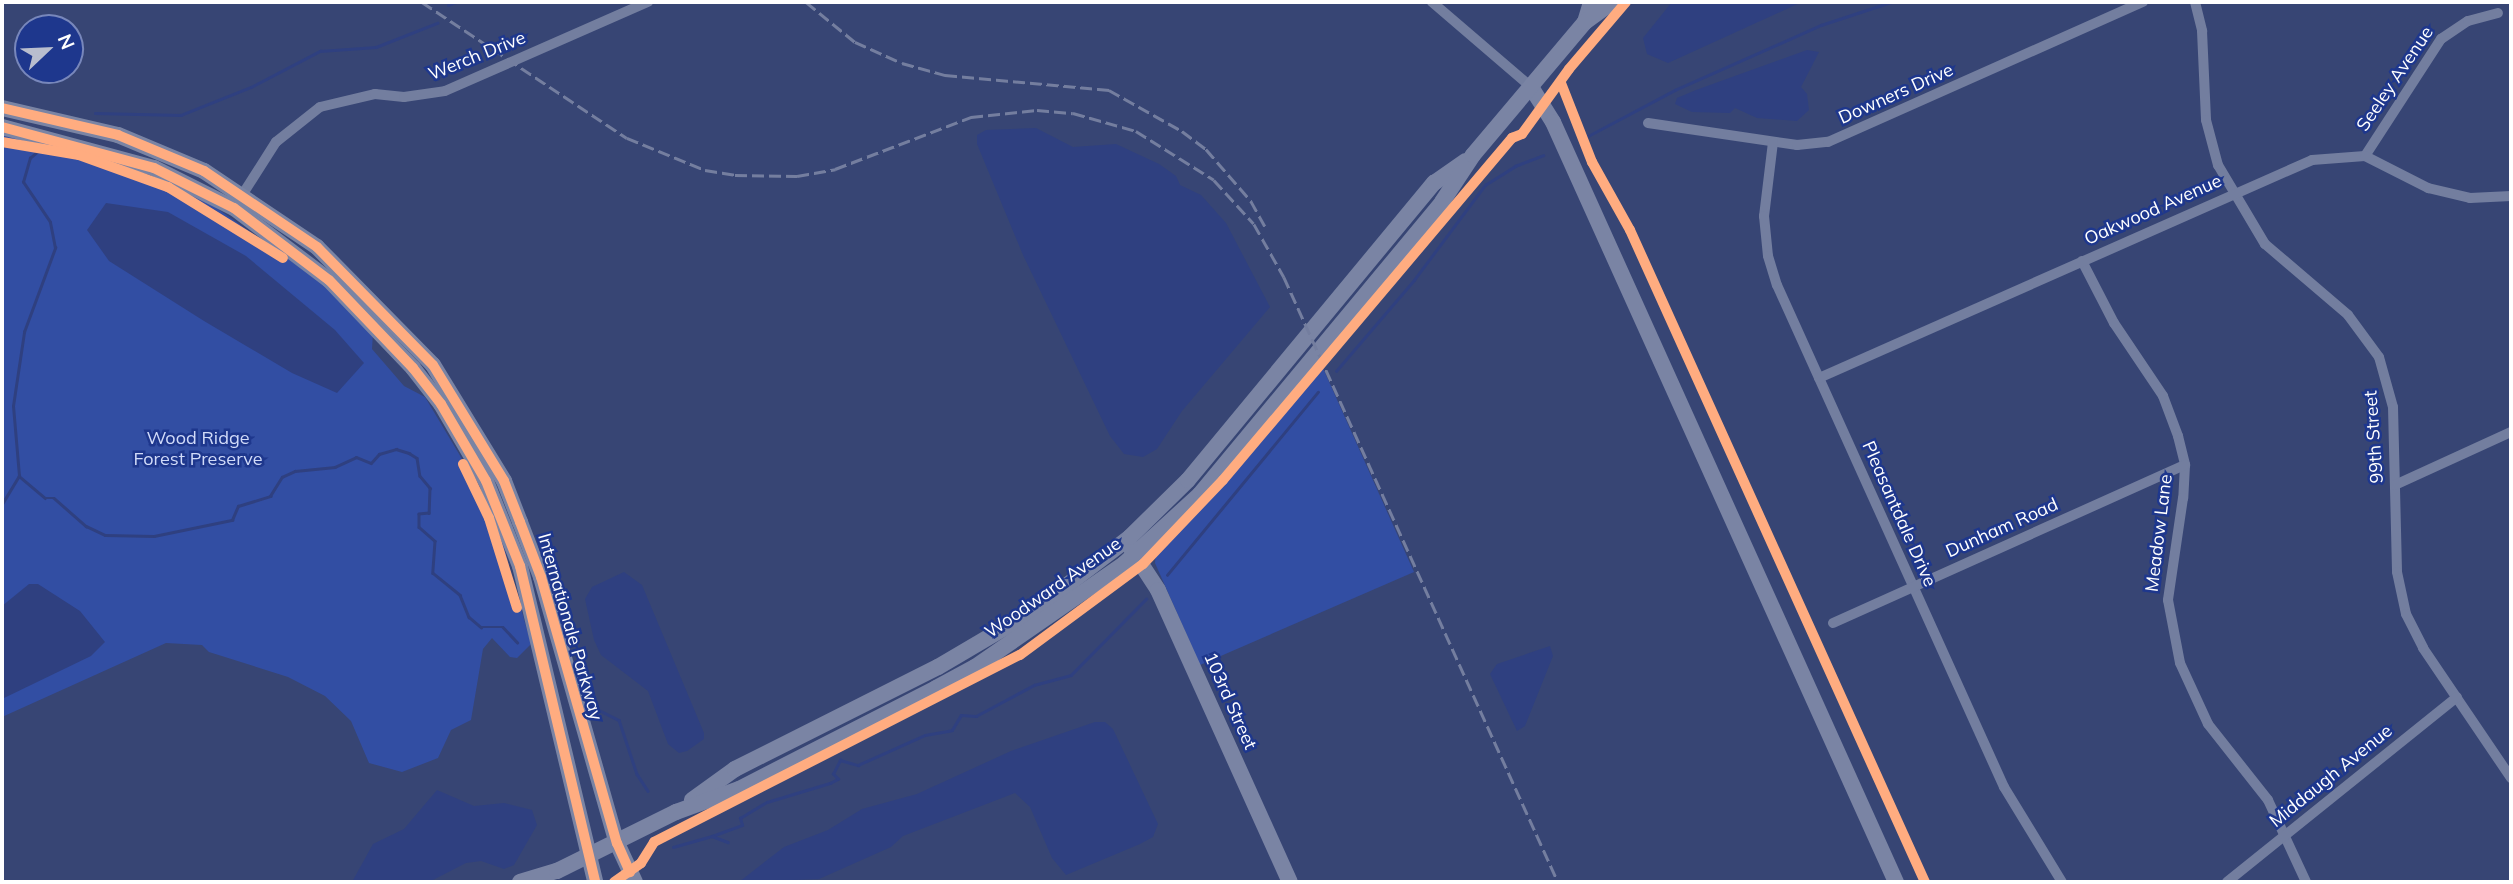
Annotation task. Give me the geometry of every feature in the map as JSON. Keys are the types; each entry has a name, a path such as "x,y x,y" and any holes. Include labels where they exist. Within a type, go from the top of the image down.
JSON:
{"street":[{"name":"Werch Drive","path":"238,201 276,142 320,107 375,94 404,97 445,91 648,2"},
{"path":"1432,2 1531,87 1558,134 1896,882"},
{"name":"Woodward Avenue","path":"1585,22 1591,2"},
{"name":"Woodward Avenue","path":"520,882 544,878 676,812 739,789 965,672 1130,548 1208,485 1442,201 1473,155 1585,22 1613,2"},
{"name":"Downers Drive","path":"1648,123 1773,142 1813,145 1839,139 2143,2"},
{"name":"99th Street","path":"2195,2 2202,31 2206,120 2218,165 2264,244 2348,315 2379,357 2393,407 2397,572 2403,604 2417,638 2511,778"},
{"name":"Seeley Avenue","path":"2365,156 2441,39 2468,20 2498,13"},
{"name":"Internationale Parkway","path":"2,108 58,119 155,148 317,247 355,281 433,365 462,408 504,481 541,577 617,843 635,882"},
{"path":"49,137 58,119"},
{"name":"Internationale Parkway","path":"2,127 49,137 154,168 238,201 328,280 389,339 441,404 486,481 520,566 595,882"},
{"name":"Pleasantdale Drive","path":"1773,142 1764,216 1768,256 1819,378 2004,787 2062,882"},
{"name":"Oakwood Avenue","path":"1819,378 2232,193 2312,160 2365,156 2439,191 2470,198 2511,196"},
{"name":"Meadow Lane","path":"2081,261 2114,323 2163,396 2185,465 2168,585 2176,651 2208,724 2258,786 2306,882"},
{"path":"2395,485 2511,432"},
{"name":"Dunham Road","path":"1833,623 2185,465"},
{"name":"103rd Street","path":"1130,548 1158,590 1290,882"},
{"name":"Middaugh Avenue","path":"2227,882 2457,697"}],"green space":[{"name":"Wood Ridge Forest Preserve","path":"2,135 133,168 211,204 322,283 373,333 372,349 404,386 425,397 468,469 501,537 531,644 517,658 510,657 492,638 483,649 471,720 451,730 438,758 402,772 369,763 351,721 325,696 288,677 209,652 202,645 166,643 2,717"},
{"path":"1322,366 1414,572 1200,665 1155,563 1156,552"}],"shaded area":[{"path":"1672,2 1802,2 1668,63 1647,54 1643,38"},
{"path":"1807,50 1819,52 1801,87 1807,94 1809,110 1797,121 1757,118 1735,108 1730,113 1692,112 1675,104 1677,98 1696,90"},
{"path":"1036,128 1073,147 1116,144 1159,164 1176,176 1180,185 1201,195 1226,223 1270,307 1182,411 1157,449 1143,457 1124,454 1110,436 1023,255 977,144 977,135 986,130"},
{"path":"106,203 168,212 246,256 335,330 364,363 337,393 292,373 204,321 109,261 87,230"},
{"path":"624,572 642,585 704,733 704,739 687,751 679,753 668,744 648,691 601,655 594,640 585,599 592,587"},
{"path":"29,584 38,584 80,611 105,642 91,656 2,699 2,606"},
{"path":"1550,646 1553,656 1525,726 1517,731 1490,674 1497,664"},
{"path":"1095,722 1105,722 1113,729 1158,824 1153,837 1140,844 1066,875 1052,858 1030,807 1015,793 903,836 891,847 819,879 739,882 784,847 828,830 862,809 917,794 1011,751"},
{"path":"437,790 474,806 504,803 532,810 537,825 514,865 504,869 481,861 466,863 429,882 352,882 373,844 404,829"}],"waterway":[{"path":"448,5 456,2"},
{"path":"1588,136 1675,90 1821,25 1891,2"},
{"path":"95,113 181,115 251,87 320,51 376,47 437,23"},
{"path":"2,504 19,476 13,406 24,332 55,248 50,222 23,182 30,158 38,151"},
{"path":"1336,371 1414,280 1485,185 1515,166 1543,155"},
{"path":"1167,575 1318,392"},
{"path":"19,476 45,498 54,498 86,526 105,535 154,536 232,520 238,506 270,496 282,477 295,471 335,467 356,457 371,463 379,454 396,449 409,453 417,458 420,476 430,488 429,513 419,514 419,527 435,541 433,573 460,595 469,617 481,627 503,627 517,642"},
{"path":"712,836 742,825 740,818 767,802 838,779 833,774 840,760 858,765 925,735 952,730 961,715 976,716 1034,685 1071,675 1146,599"},
{"path":"595,708 619,720 637,774 648,791"},
{"path":"673,847 712,836 728,842"}],"railway":[{"path":"422,2 627,138 705,170 735,175 797,176 835,169 971,117 1037,110 1073,113 1136,131 1214,180 1254,224 1284,277 1558,882"},
{"path":"806,2 855,42 902,63 945,75 1109,90 1182,131 1206,149 1251,201 1265,226"}],"cycle path":[{"path":"614,882 641,863 654,842 1020,655 1143,564 1223,480 1512,138 1522,134 1569,69 1626,2"},
{"path":"1561,83 1592,162 1630,230 1925,882"},
{"path":"2,108 118,135 204,171 317,247 433,365 504,481 520,522 541,577 617,843 630,872"},
{"path":"2,127 154,168 234,208 329,280 413,368 441,404 486,481 520,566 595,882"},
{"path":"2,142 79,155 168,187 283,258"},
{"path":"463,464 489,518 517,608"}]}
